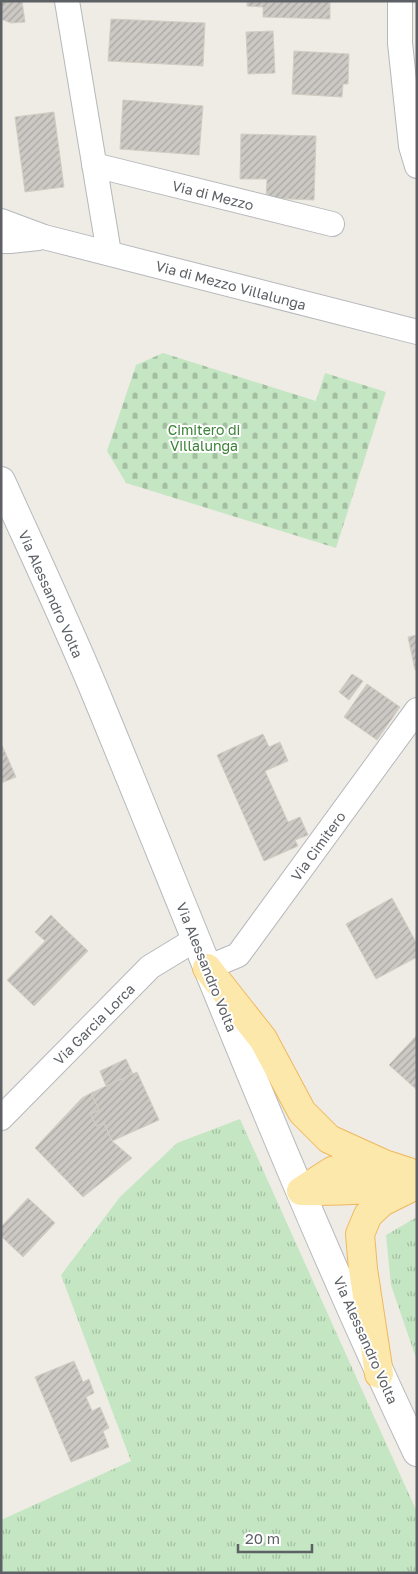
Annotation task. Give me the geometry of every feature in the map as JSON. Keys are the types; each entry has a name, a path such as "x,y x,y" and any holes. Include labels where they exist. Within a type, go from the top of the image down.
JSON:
{"main road":[{"name":"Via Alessandro Volta","path":"1,481 97,698 207,968 301,1191 380,1374 417,1452"},
{"path":"207,968 263,1038 302,1112 329,1139 384,1164 409,1172 414,1186"},
{"path":"301,1191 332,1171 354,1165 384,1164"},
{"path":"301,1191 333,1192 414,1186"},
{"path":"380,1374 363,1269 360,1234 368,1215 382,1202 414,1186"}],"street":[{"path":"67,1 109,253"},
{"path":"400,1 400,43 415,153"},
{"name":"Via di Mezzo","path":"94,166 332,224"},
{"name":"Via di Mezzo Villalunga","path":"3,237 44,237 417,332"},
{"name":"Via Cimitero","path":"207,968 238,955 417,710"},
{"name":"Via Garcia Lorca","path":"1,1118 150,967 196,939"}],"green space":[{"name":"Cimitero di Villalunga","path":"163,353 316,401 325,373 386,392 336,548 126,483 107,451 136,365"},
{"path":"240,1119 417,1512 417,1573 1,1573 1,1520 131,1461 61,1275 120,1197 177,1143"},
{"path":"417,1217 417,1361 391,1285 386,1235"}],"building":[{"path":"1,1 22,1 25,22 11,23 1,19"},
{"path":"247,1 330,1 330,19 263,17 263,7 247,6"},
{"path":"111,19 205,23 203,66 108,61"},
{"path":"273,31 275,73 248,74 246,32"},
{"path":"294,51 349,54 348,84 343,84 342,97 292,94"},
{"path":"123,100 203,106 199,155 120,149"},
{"path":"54,112 64,187 25,192 15,117"},
{"path":"241,134 316,136 314,200 266,198 267,179 240,179"},
{"path":"417,635 417,670 415,670 408,637"},
{"path":"352,674 363,681 349,700 339,692"},
{"path":"367,684 400,707 377,740 344,717"},
{"path":"263,734 269,747 280,742 288,761 265,771 288,822 300,817 308,835 295,840 298,846 264,861 217,755"},
{"path":"1,743 16,777 1,783"},
{"path":"392,898 417,944 417,957 376,979 346,924"},
{"path":"51,915 61,925 45,941 35,932"},
{"path":"61,925 88,951 34,1006 7,980"},
{"path":"417,1035 417,1090 389,1065"},
{"path":"126,1059 133,1074 106,1086 100,1071"},
{"path":"137,1072 159,1120 112,1141 104,1123 96,1126 91,1114 99,1110 91,1093"},
{"path":"91,1093 99,1110 91,1114 96,1126 104,1123 112,1141 132,1158 83,1197 35,1148 82,1098"},
{"path":"28,1198 55,1223 23,1257 1,1236 1,1227"},
{"path":"74,1361 83,1382 89,1379 94,1393 86,1397 92,1411 100,1407 109,1428 103,1431 109,1447 71,1462 35,1377"}]}
